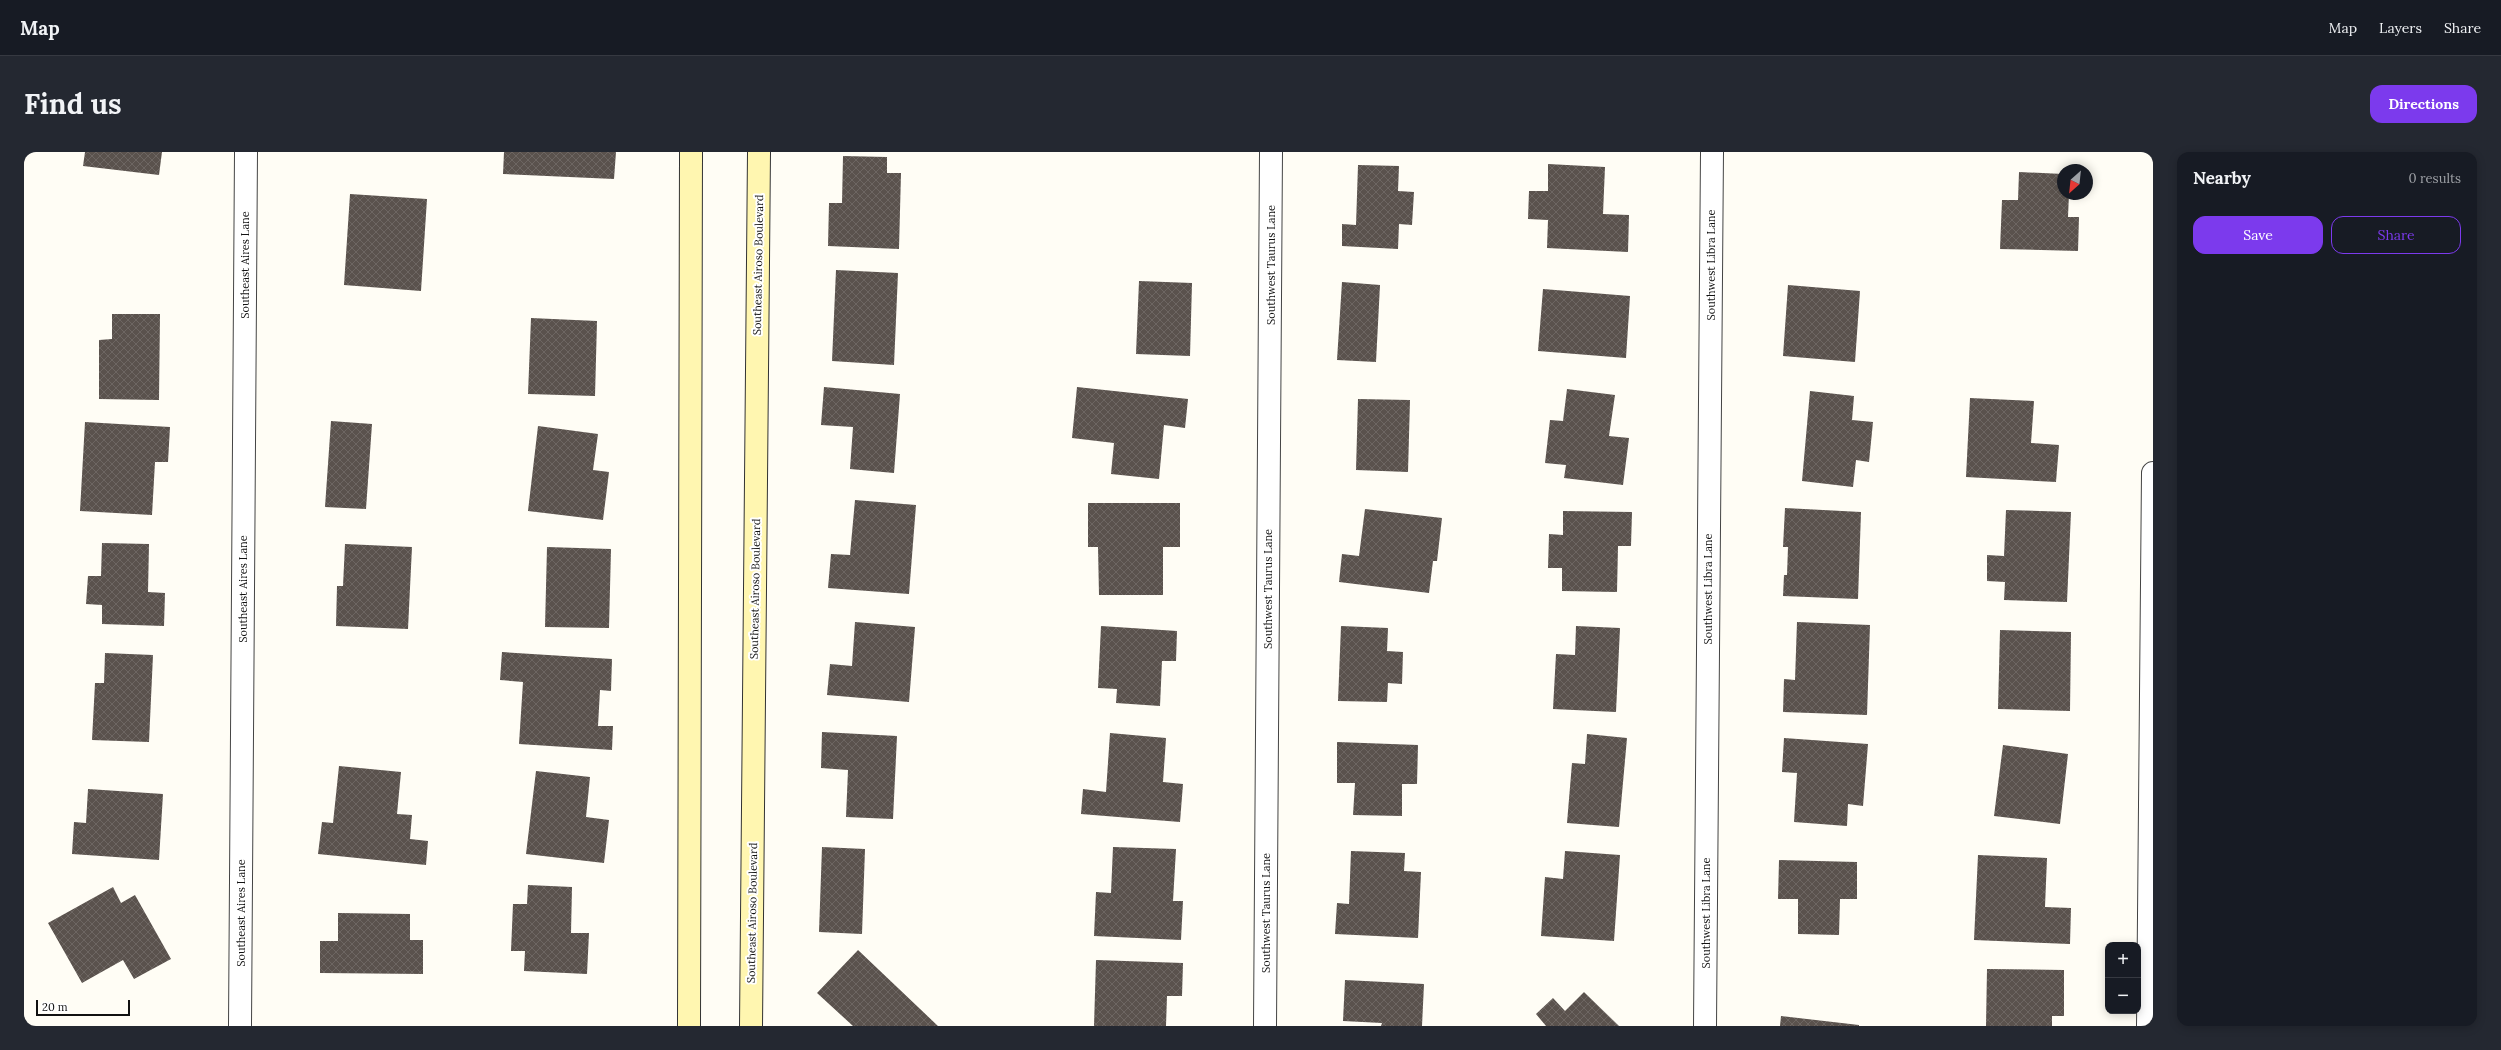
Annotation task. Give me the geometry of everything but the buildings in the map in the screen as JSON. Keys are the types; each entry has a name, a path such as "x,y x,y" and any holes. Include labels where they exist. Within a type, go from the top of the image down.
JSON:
{"main road":[{"path":"689,1026 691,152"},
{"name":"Southeast Airoso Boulevard","path":"750,1026 759,152"}],"street":[{"name":"Southeast Aires Lane","path":"240,1026 246,152"},
{"name":"Southwest Taurus Lane","path":"1265,1026 1271,152"},
{"name":"Southwest Libra Lane","path":"1705,1026 1712,152"},
{"path":"2148,1026 2153,473"}]}
